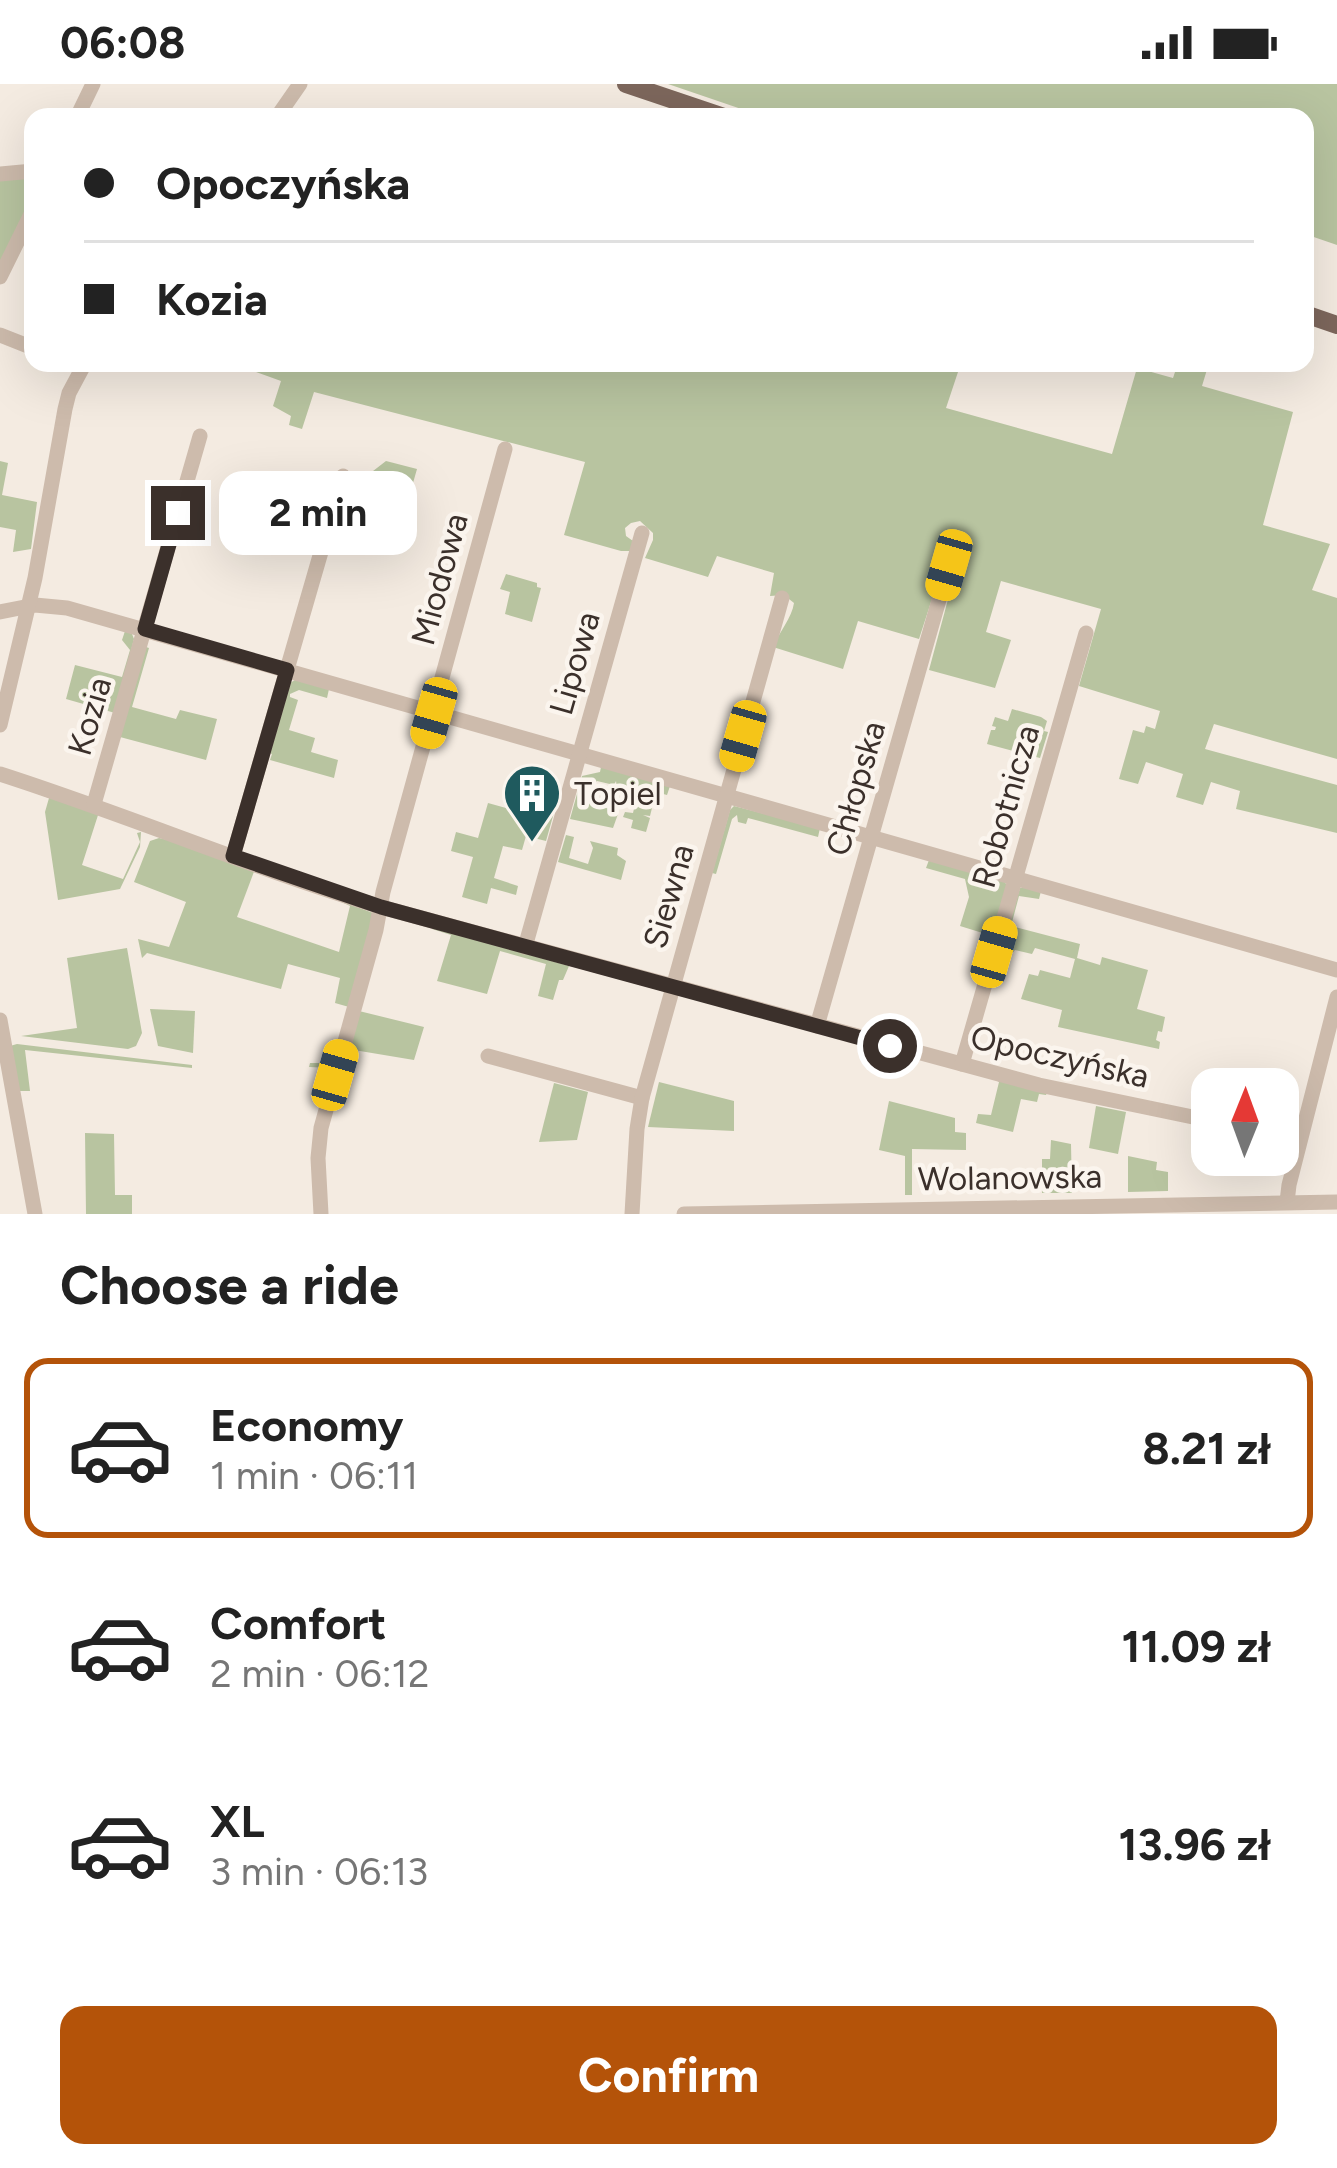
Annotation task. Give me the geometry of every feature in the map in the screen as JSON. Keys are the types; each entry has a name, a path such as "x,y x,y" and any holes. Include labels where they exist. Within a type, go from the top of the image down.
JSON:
{"main road":[{"path":"626,84 697,108"}],"street":[{"path":"0,277 24,228"},
{"path":"0,725 28,607 65,409 77,372"},
{"name":"Kozia","path":"94,805 200,436"},
{"name":"Miodowa","path":"321,1214 320,1128 505,449"},
{"path":"233,856 343,476"},
{"name":"Lipowa","path":"525,947 642,533"},
{"name":"Chłopska","path":"817,1026 949,565"},
{"name":"Siewna","path":"632,1214 642,1098 782,598"},
{"path":"0,612 67,608 1337,970"},
{"name":"Robotnicza","path":"962,1064 1086,633"},
{"name":"Opoczyńska","path":"0,774 381,907 962,1064 1191,1117"},
{"path":"1287,1202 1337,997"},
{"path":"0,1020 35,1214"},
{"path":"488,1056 642,1098"},
{"name":"Wolanowska","path":"684,1214 1174,1209 1337,1202"}],"green space":[{"path":"668,84 1337,84 1337,245 1314,237 1314,108 739,108"},
{"path":"0,179 24,179 24,219 0,268"},
{"path":"256,372 958,372 946,408 1112,454 1136,372 1173,378 1175,372 1206,372 1202,386 1293,412 1263,525 1330,544 1312,590 1337,598 1337,759 1214,724 1205,749 1337,785 1337,833 1236,809 1240,791 1211,782 1203,805 1176,797 1183,774 1146,762 1138,784 1119,779 1133,730 1155,729 1160,711 1079,686 1101,609 1001,581 986,632 1011,640 995,688 929,670 957,566 944,562 919,639 858,621 843,669 773,647 794,603 784,595 770,596 774,573 717,556 708,577 645,558 653,533 640,521 625,528 633,541 632,551 564,535 585,462 314,392 302,429 289,425 291,416 273,406 281,381"},
{"path":"0,461 8,463 2,495 37,502 31,549 13,552 16,530 0,527"},
{"path":"386,461 417,469 403,536 340,518 350,477 364,478"},
{"path":"506,574 541,588 532,622 505,614 510,592 500,589"},
{"path":"125,631 134,639 115,713 66,699 75,665 122,677 130,650 122,640"},
{"path":"146,647 132,707 176,719 180,710 217,719 206,760 120,737"},
{"path":"295,680 329,689 327,698 299,690 290,694 298,700 289,730 315,738 311,752 338,760 334,778 270,760 272,754 267,752"},
{"path":"1012,709 1047,721 1040,758 987,744 996,727 992,726 995,717 1008,721"},
{"path":"601,767 670,786 667,795 656,792 650,816 643,815 650,818 646,832 631,828 633,820 623,817 625,812 633,813 639,787 635,793 617,788 616,781 614,785 589,782 585,800 594,807 616,809 613,828 570,819 582,776 600,772"},
{"path":"0,780 99,812 82,865 123,879 141,832 140,847 120,889 58,900 45,812 49,798"},
{"path":"511,792 555,809 546,841 526,836 522,850 503,846 494,878 518,886 516,895 491,888 487,904 462,897 473,857 451,851 456,832 478,838 488,803 506,808"},
{"path":"734,806 820,828 818,837 748,818 746,824 738,822 737,815 716,874 712,873"},
{"path":"566,835 574,837 569,858 588,864 590,841 618,848 617,855 626,861 621,880 558,862"},
{"path":"159,838 255,869 237,917 339,952 350,906 331,897 373,913 374,923 335,1061 330,1068 309,1067 310,1063 332,1063 349,1007 335,1003 340,978 288,964 281,989 147,953 142,958 138,939 169,947 186,902 134,882 150,841"},
{"path":"929,860 1005,882 993,940 960,926 969,897 965,879 926,868"},
{"path":"1020,888 1041,891 1039,899 1019,896 1011,926 1080,944 1077,958 1100,965 1102,957 1148,970 1137,1009 1165,1017 1156,1040 1159,1049 1058,1027 1062,1010 1021,999 1029,974 1038,976 1040,970 1070,978 1075,959 1035,948 1032,954 1015,950 1006,960 999,958"},
{"path":"432,927 569,966 553,1000 538,996 546,964 500,951 487,994 437,981 451,935"},
{"path":"127,948 142,1033 136,1046 128,1049 21,1036 77,1028 67,958"},
{"path":"150,1009 195,1011 193,1053 158,1046"},
{"path":"359,1011 424,1027 414,1060 354,1050 346,1077 342,1074"},
{"path":"10,1046 192,1068 25,1050 30,1091 18,1091"},
{"path":"996,1080 1047,1092 1039,1094 1037,1102 1021,1099 1013,1132 976,1123 978,1114 991,1115"},
{"path":"659,1082 734,1101 734,1131 648,1127"},
{"path":"554,1083 588,1092 577,1140 539,1142"},
{"path":"889,1101 955,1118 955,1132 966,1133 966,1150 912,1149 912,1195 905,1195 905,1156 879,1150"},
{"path":"1096,1106 1126,1112 1118,1154 1089,1148"},
{"path":"85,1133 114,1134 115,1195 132,1195 132,1214 86,1214"},
{"path":"1051,1140 1071,1144 1072,1193 1042,1193 1042,1159 1050,1159"},
{"path":"1128,1156 1157,1162 1156,1170 1168,1172 1168,1191 1128,1192"}],"place":[{"name":"Topiel","path":"532,844"}],"route":[{"path":"178,513 145,629 287,670 233,856 381,907 890,1046"}]}
